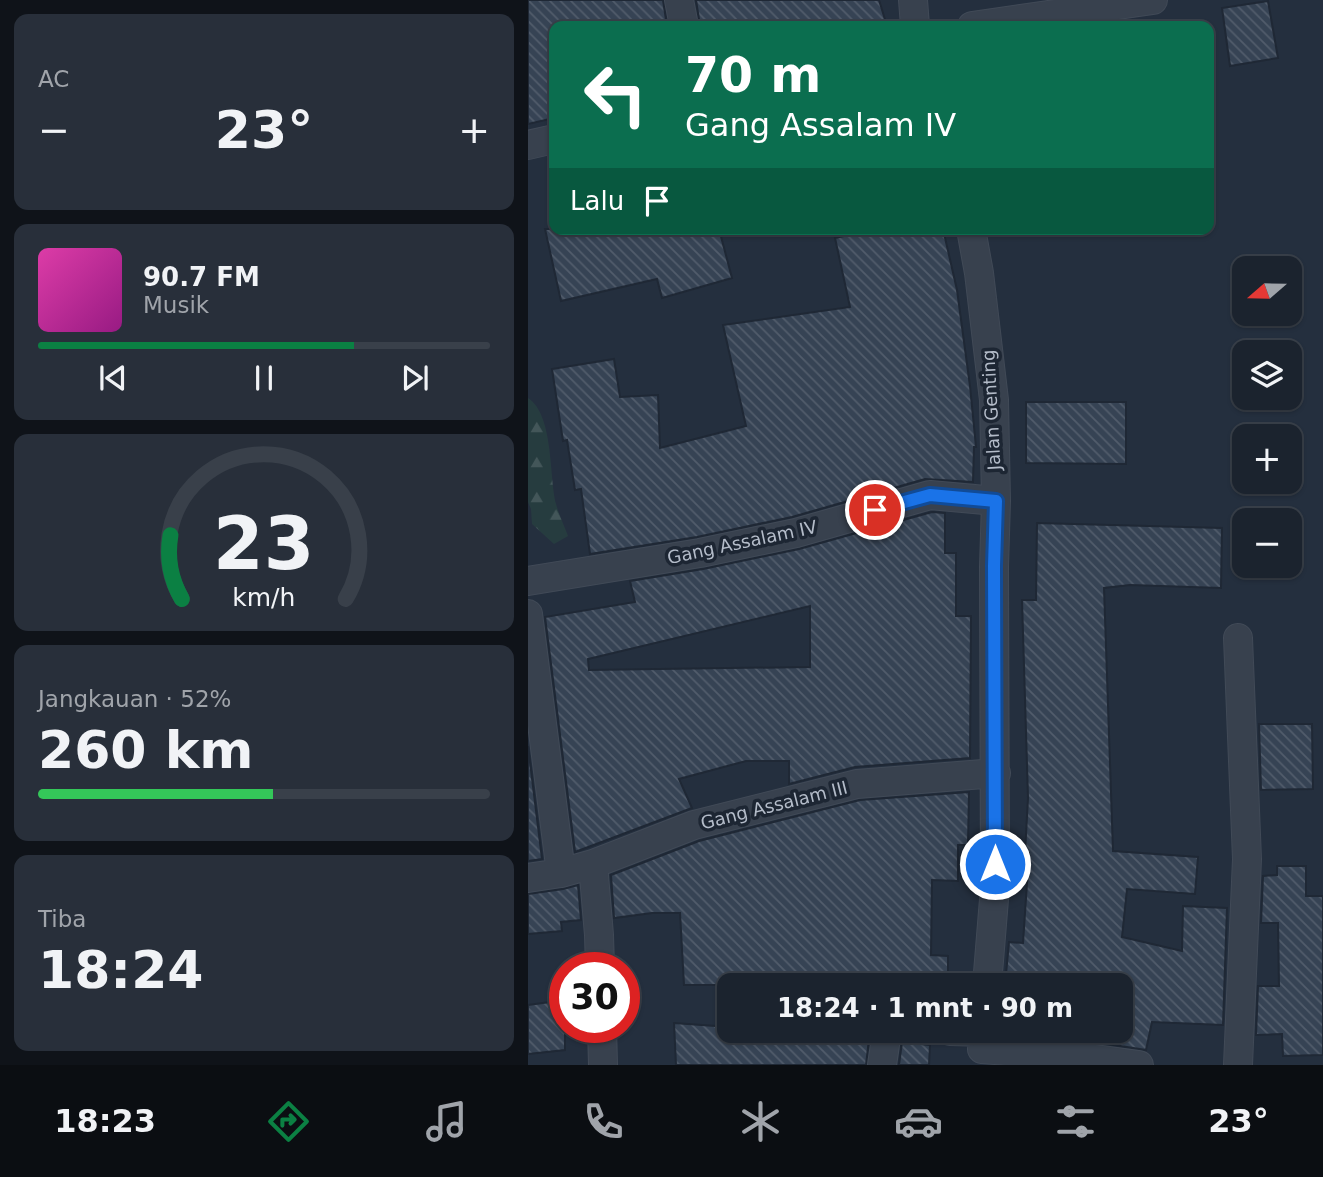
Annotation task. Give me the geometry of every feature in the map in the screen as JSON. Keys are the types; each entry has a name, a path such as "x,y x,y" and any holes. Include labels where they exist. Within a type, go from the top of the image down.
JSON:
{"street":[{"path":"679,0 683,21"},
{"path":"913,0 915,21"},
{"path":"1007,21 1153,0"},
{"path":"528,145 549,140"},
{"name":"Jalan Genting","path":"972,235 994,400 995,887 988,973"},
{"name":"Gang Assalam IV","path":"528,580 700,554 782,536 930,495 996,501"},
{"path":"528,614 561,873"},
{"path":"1238,638 1247,859 1238,1065"},
{"name":"Gang Assalam III","path":"528,878 593,864 694,825 857,784 996,773"},
{"path":"593,864 600,952"},
{"path":"602,1043 603,1065"},
{"path":"882,1065 885,1043"},
{"path":"982,1044 1139,1065"}],"green space":[{"path":"528,398 542,418 549,447 556,504 568,536 554,544 532,524 528,502"}],"building":[{"path":"528,0 663,0 666,21 549,21 549,119 528,124"},
{"path":"696,0 879,0 885,21 699,21"},
{"path":"1268,1 1278,58 1230,66 1222,8"},
{"path":"545,229 549,229 549,235 721,235 732,278 662,298 657,279 561,301"},
{"path":"848,235 944,235 957,290 970,386 976,447 973,482 925,479 792,517 697,537 590,554 581,489 575,490 567,440 563,441 552,369 614,359 620,397 658,395 660,448 746,426 723,325 850,307 835,238"},
{"path":"1026,402 1126,402 1126,464 1026,463"},
{"path":"932,512 945,513 945,553 956,553 956,616 971,616 970,758 855,767 789,784 789,761 746,761 679,779 692,808 575,852 545,617 635,602 630,581 799,549","holes":["810,606 810,667 589,670 588,659"]},
{"path":"1037,523 1222,528 1221,588 1130,585 1104,588 1113,851 1198,857 1195,894 1127,889 1122,937 1182,951 1183,906 1227,908 1223,1025 1152,1022 1146,1050 1101,1043 1133,1043 1133,973 1006,973 1009,942 1023,943 1029,853 1025,853 1028,798 1022,600 1036,600"},
{"path":"1259,724 1312,724 1313,789 1261,790"},
{"path":"528,746 542,859 528,861"},
{"path":"969,792 968,845 958,845 958,881 932,880 931,955 948,956 948,973 717,973 717,985 684,985 680,913 652,913 614,918 611,875 699,841 860,800"},
{"path":"1277,866 1306,866 1306,896 1323,896 1323,1055 1283,1056 1282,1034 1256,1035 1258,986 1279,986 1278,923 1261,923 1263,876 1277,875"},
{"path":"578,885 581,920 561,922 562,931 528,934 528,894"},
{"path":"549,1002 549,1043 565,1043 565,1050 528,1054 528,1005"},
{"path":"674,1023 717,1026 717,1043 869,1043 866,1065 676,1065"},
{"path":"902,1043 930,1045 929,1065 899,1065"}],"route":[{"path":"875,510 930,495 996,501 995,864"}]}
